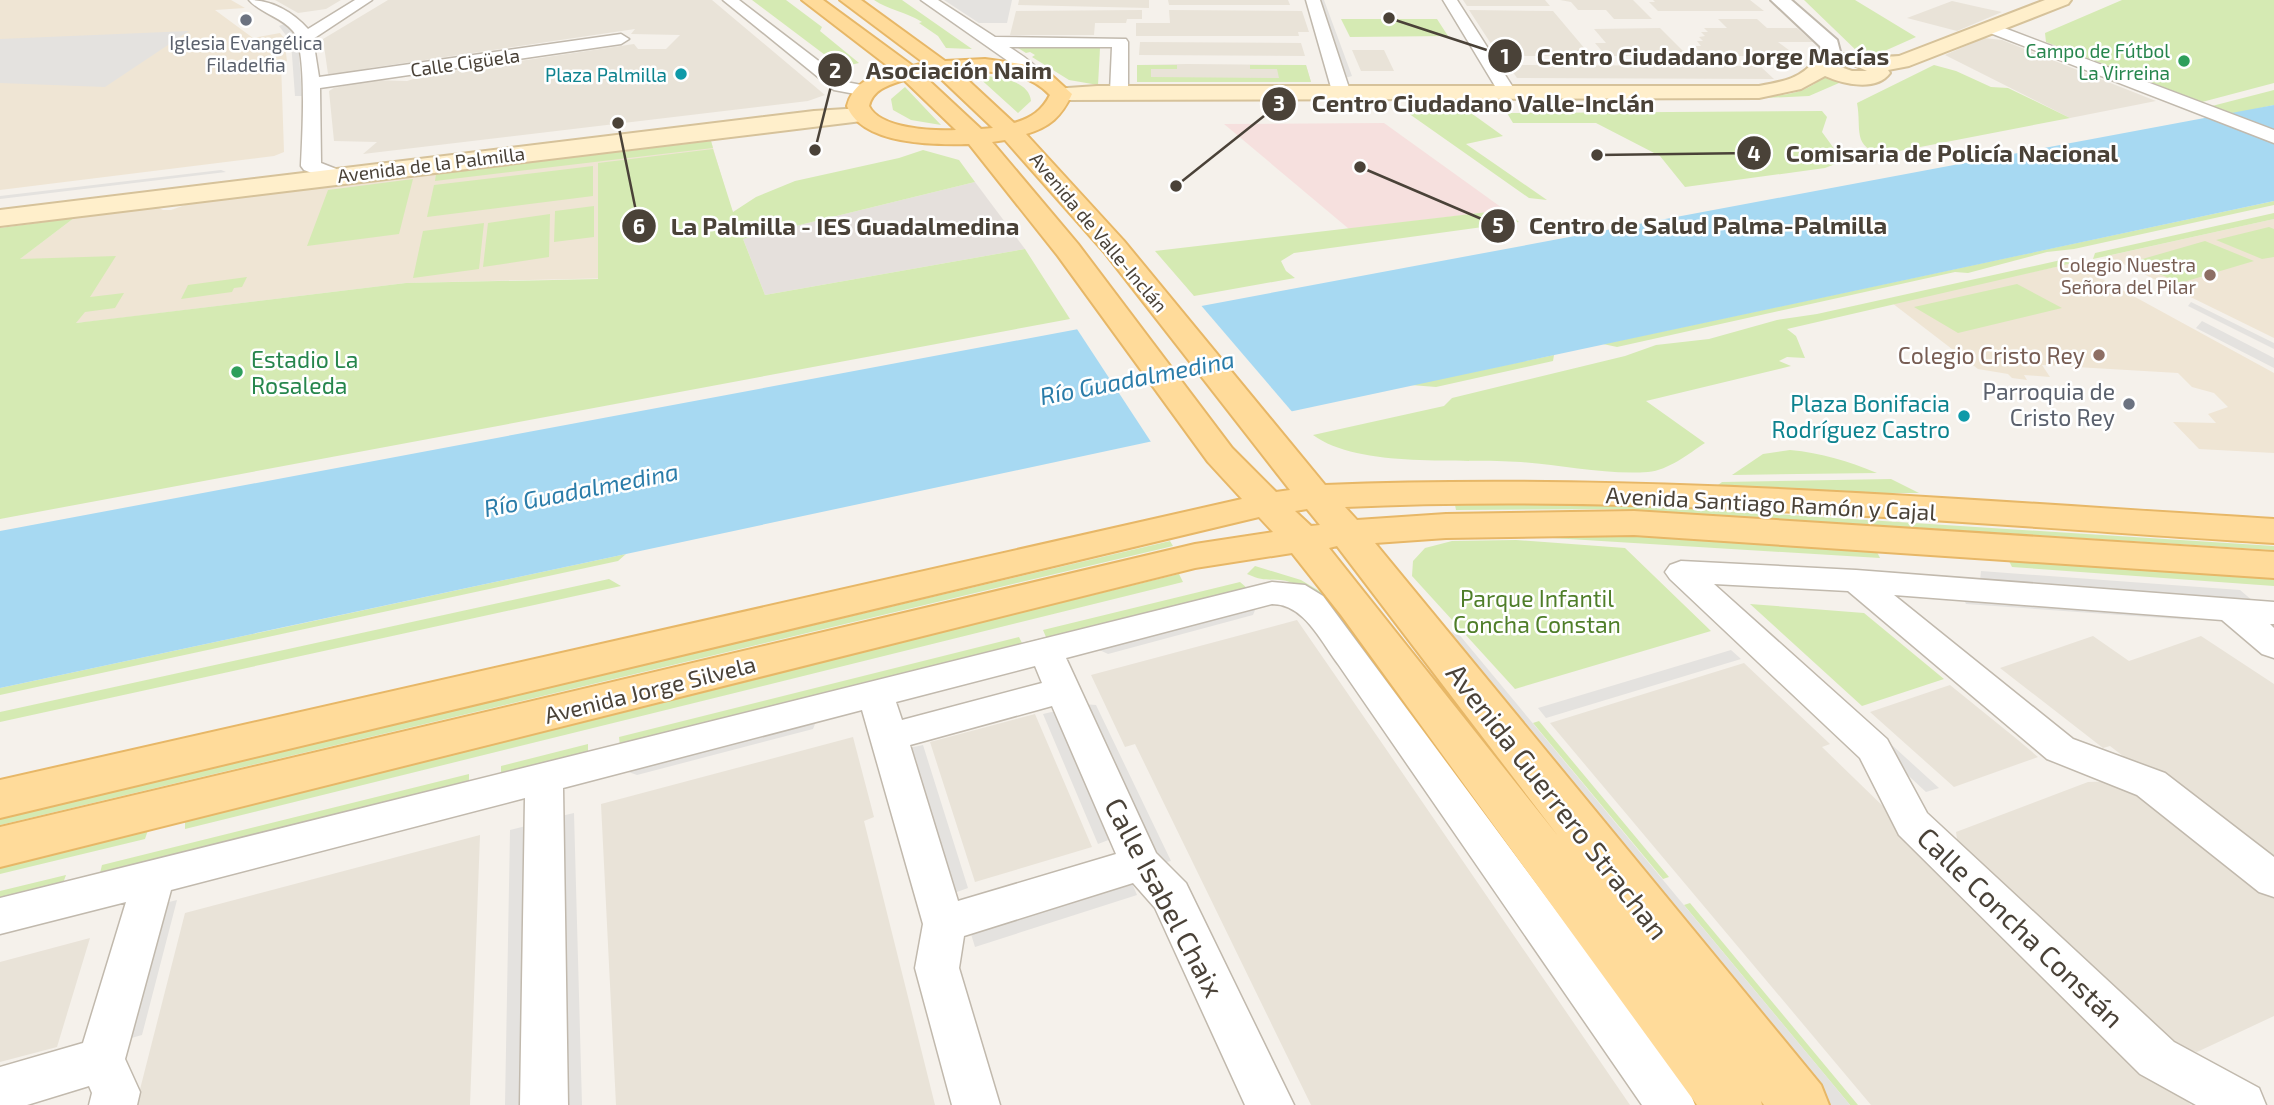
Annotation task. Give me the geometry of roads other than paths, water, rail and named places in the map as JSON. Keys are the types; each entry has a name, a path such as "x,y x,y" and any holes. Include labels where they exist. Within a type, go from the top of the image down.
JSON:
{"main road":[{"name":"Avenida de Valle-Inclán","path":"811,0 908,72 976,137 1068,250 1220,456 1267,504"},
{"name":"Avenida de Valle-Inclán","path":"849,0 940,66 1010,131 1117,250 1270,444 1322,523"},
{"path":"1060,99 1119,92 1759,92 1791,87 1828,63 1842,75 1871,71 1902,62 2062,0"},
{"path":"989,65 1035,75 1049,81 1060,99 1055,111 1031,125 976,137 924,137 887,130 862,102 884,80 908,72 940,66 989,65"},
{"path":"1840,93 1871,71"},
{"path":"1060,99 1808,103"},
{"name":"Avenida de la Palmilla","path":"0,204 862,102"},
{"name":"Avenida de la Palmilla","path":"0,218 337,176 862,102"},
{"name":"Avenida Santiago Ramón y Cajal","path":"1322,523 1430,492 1669,494 2274,531"},
{"name":"Avenida Guerrero Strachan","path":"1267,504 1322,523 1800,1105"},
{"name":"Avenida Jorge Silvela","path":"0,799 1267,504"},
{"name":"Avenida Guerrero Strachan","path":"1322,523 1733,1105"},
{"name":"Avenida Santiago Ramón y Cajal","path":"1322,523 1446,526 1634,523 2274,565"},
{"name":"Avenida Jorge Silvela","path":"0,847 1322,523"}],"street":[{"path":"256,0 297,28 305,37 310,84 311,166 337,176"},
{"path":"305,37 365,0"},
{"path":"730,0 862,102"},
{"path":"928,0 1027,66 1035,75"},
{"path":"1313,0 1341,91"},
{"path":"1450,0 1507,92"},
{"path":"1780,0 1830,44 1828,63"},
{"path":"1991,28 2274,137"},
{"name":"Calle Cigüela","path":"310,84 621,39"},
{"path":"997,46 1120,42 1119,92"},
{"path":"989,65 1002,59 997,46"},
{"name":"Calle Concha Constán","path":"1856,581 1681,572 1874,749 1913,824 2157,1058 2242,1105"},
{"path":"1856,581 2274,613"},
{"path":"1856,581 2060,749 2151,784 2274,880"},
{"path":"0,916 1272,593 1293,593 1311,604 1350,655 1671,1105"},
{"path":"2230,609 2274,646"},
{"name":"Calle Isabel Chaix","path":"1045,650 1141,864 1171,896 1270,1105"},
{"path":"889,737 1063,690"},
{"path":"876,695 944,924 937,968 976,1105"},
{"path":"544,779 544,1105"},
{"path":"944,924 1141,864"},
{"path":"113,1105 116,1092 102,1060 154,877"},
{"path":"0,1090 102,1060"}],"water":[{"name":"Río Guadalmedina","path":"2274,105 2274,201 0,688 0,531"}],"place":[{"name":"Centro Ciudadano Jorge Macías","path":"1389,18"},
{"name":"Iglesia Evangélica Filadelfia","path":"246,20"},
{"name":"Campo de Fútbol La Virreina","path":"2184,61"},
{"name":"Plaza Palmilla","path":"681,74"},
{"name":"La Palmilla - IES Guadalmedina","path":"618,123"},
{"name":"Asociación Naim","path":"815,150"},
{"name":"Comisaria de Policía Nacional","path":"1597,155"},
{"name":"Centro de Salud Palma-Palmilla","path":"1360,167"},
{"name":"Centro Ciudadano Valle-Inclán","path":"1176,186"},
{"name":"Colegio Nuestra Señora del Pilar","path":"2210,275"},
{"name":"Colegio Cristo Rey","path":"2099,355"},
{"name":"Estadio La Rosaleda","path":"237,372"},
{"name":"Parroquia de Cristo Rey","path":"2129,404"},
{"name":"Plaza Bonifacia Rodríguez Castro","path":"1964,416"}],"park label":[{"name":"Parque Infantil Concha Constan","path":"1537,611"}]}
